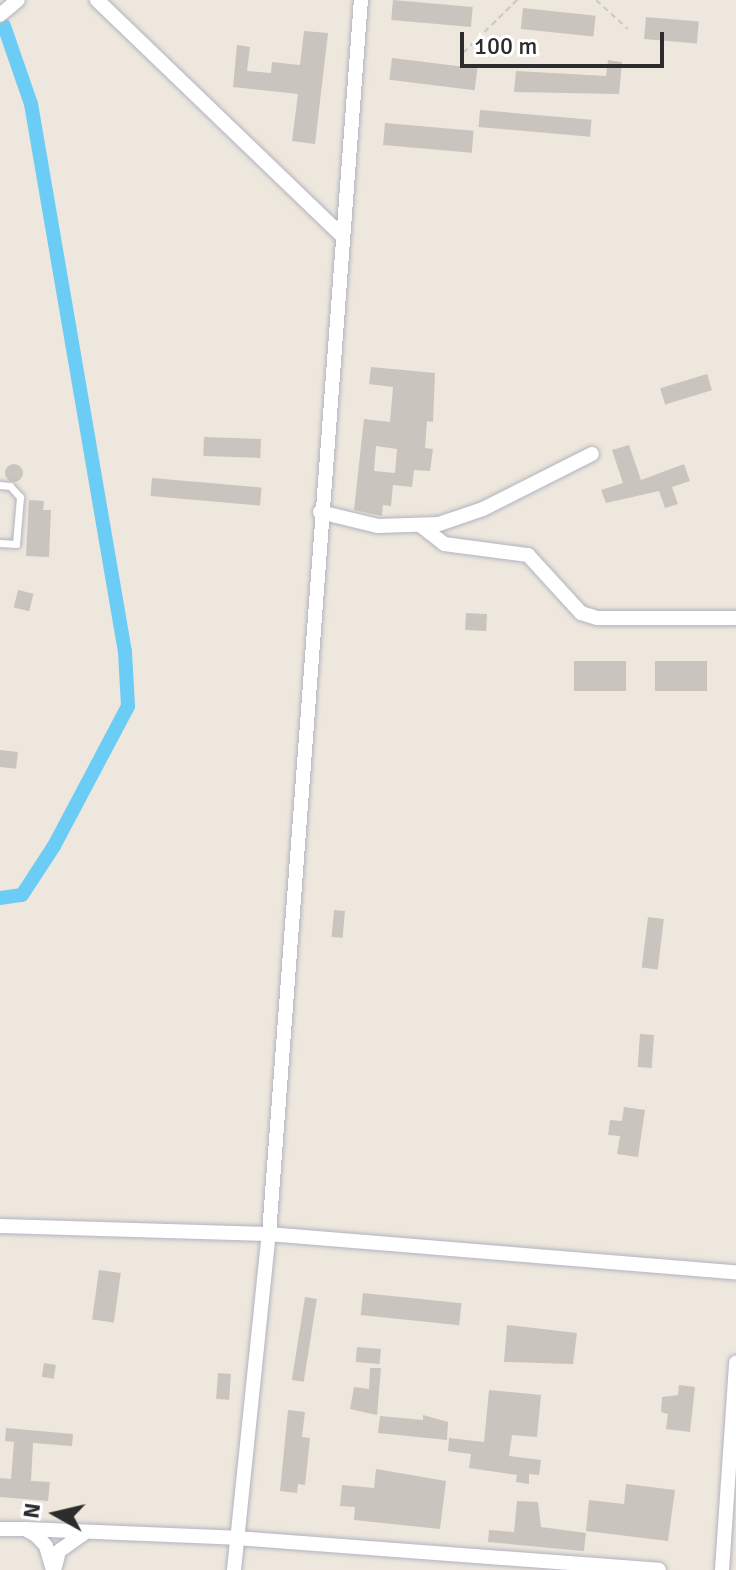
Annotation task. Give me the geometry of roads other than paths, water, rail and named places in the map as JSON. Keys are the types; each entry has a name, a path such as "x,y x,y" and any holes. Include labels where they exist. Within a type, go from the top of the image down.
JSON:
{"street":[{"path":"0,15 18,0"},
{"path":"97,0 341,235"},
{"path":"234,1570 269,1234 320,512 361,0"},
{"path":"420,525 483,509 592,454"},
{"path":"320,512 378,526 405,521 420,525 444,544 528,555 581,613 597,618 736,618"},
{"path":"0,1226 269,1234 736,1272"},
{"path":"722,1570 736,1362"},
{"path":"0,1529 236,1538 659,1570"},
{"path":"25,1529 46,1546 54,1570"},
{"path":"54,1570 67,1541 87,1532"}],"lane":[{"path":"0,485 10,486 20,497 16,544 0,543"}],"waterway":[{"path":"0,898 22,895 54,846 128,706 125,652 31,104 4,26"}]}
